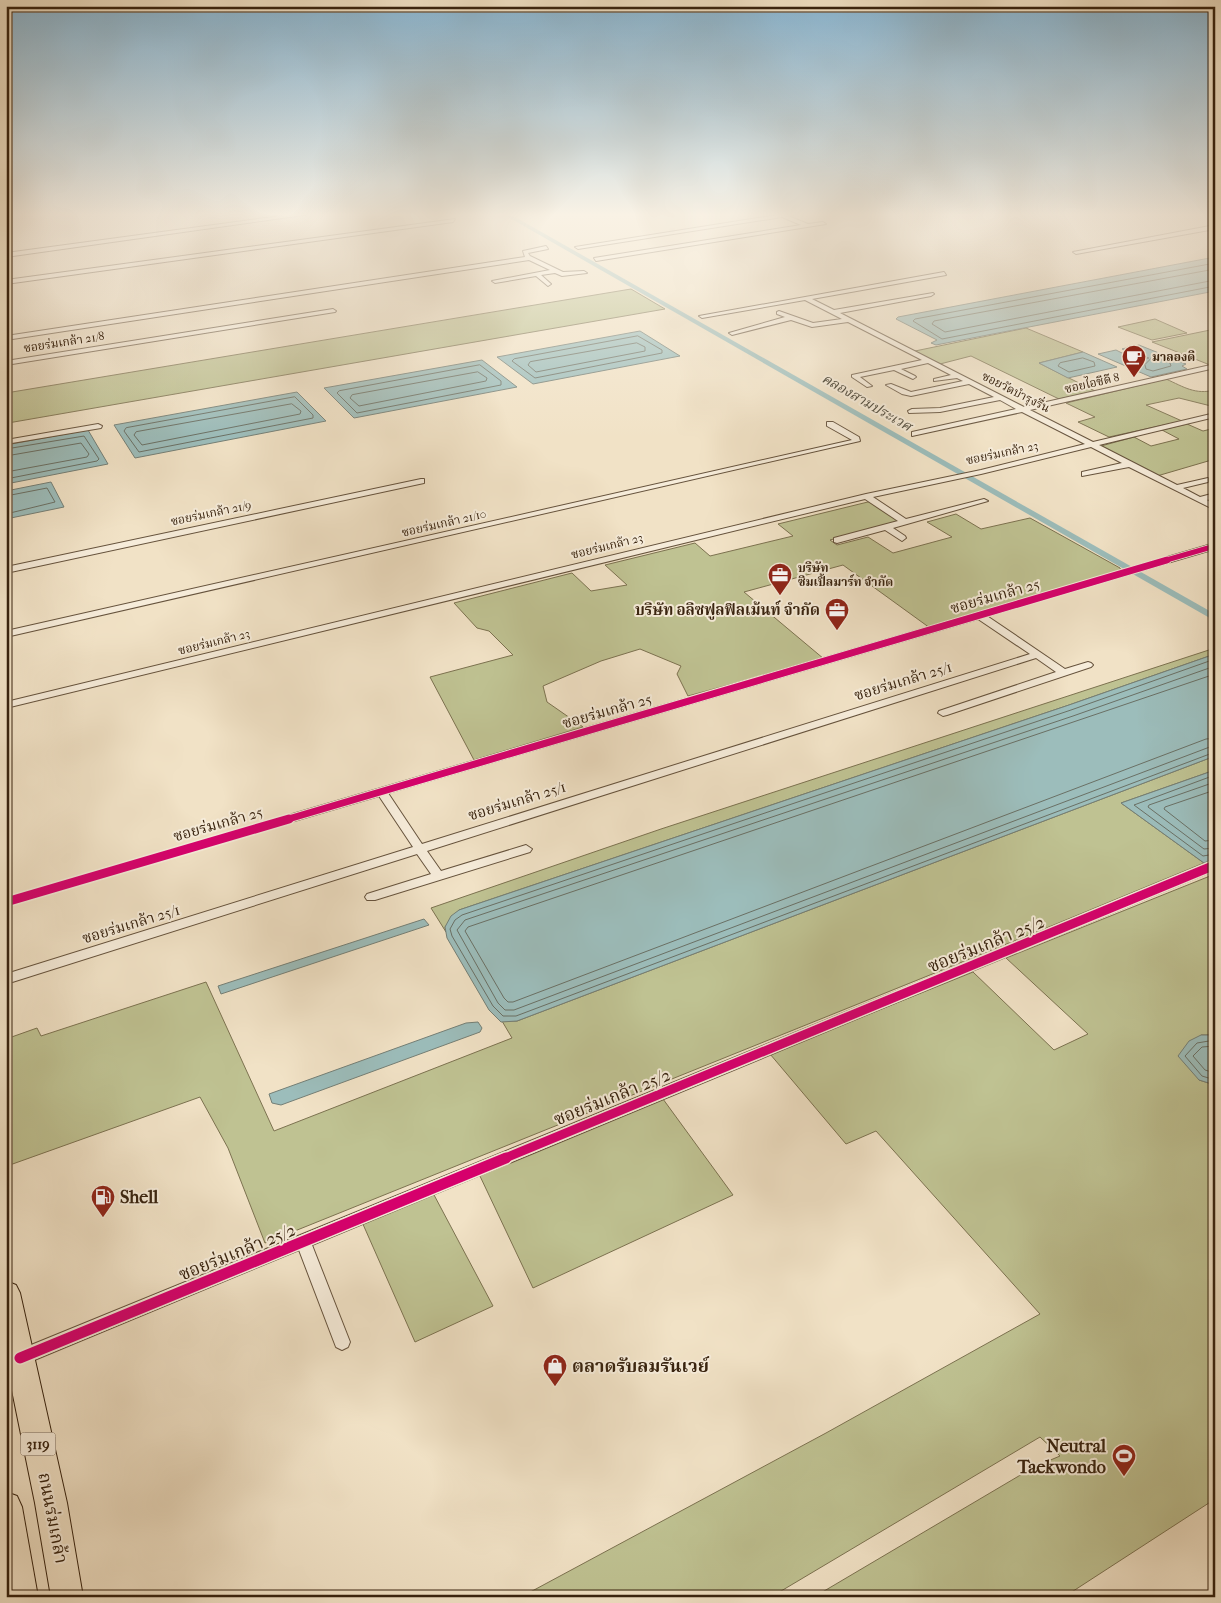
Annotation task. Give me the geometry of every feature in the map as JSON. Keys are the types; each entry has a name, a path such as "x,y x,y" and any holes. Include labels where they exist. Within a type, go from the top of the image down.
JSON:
{"main road":[{"name":"ถนนร่มเกล้า","path":"6,1293 51,1503 67,1597"},
{"path":"6,1507 22,1597"}],"street":[{"path":"6,338 335,288"},
{"path":"702,316 866,288"},
{"name":"ซอยวัดบำรุงรื่น","path":"786,293 834,312 1215,508"},
{"path":"834,312 931,294"},
{"name":"ซอยร่มเกล้า 21/8","path":"6,363 332,311"},
{"path":"780,313 812,326 870,312"},
{"path":"732,333 790,318"},
{"path":"869,386 854,376 929,361"},
{"name":"ซอยไอซีดี 8","path":"915,434 1215,366"},
{"path":"895,368 912,377"},
{"path":"936,380 958,376"},
{"path":"889,385 904,394 911,394 970,382"},
{"path":"912,411 940,410 1001,398"},
{"name":"ซอยร่มเกล้า 23","path":"6,705 866,496 981,472 1215,415"},
{"name":"ซอยร่มเกล้า 21/10","path":"6,634 856,441 856,439 830,424"},
{"path":"6,442 98,426"},
{"path":"1086,474 1130,464"},
{"path":"1176,488 1206,480"},
{"name":"ซอยร่มเกล้า 21/9","path":"6,570 421,481"},
{"path":"1200,500 1215,495"},
{"path":"866,496 906,522"},
{"path":"837,540 984,502"},
{"path":"886,527 902,538"},
{"name":"ซอยร่มเกล้า 25","path":"6,902 1215,546"},
{"path":"979,615 1064,673"},
{"name":"ซอยร่มเกล้า 25/1","path":"6,978 1037,655"},
{"path":"943,713 1088,665"},
{"path":"380,791 437,875"},
{"path":"371,897 526,849"},
{"name":"ซอยร่มเกล้า 25/2","path":"20,1358 1215,865"},
{"path":"303,1241 342,1342"}],"green space":[{"path":"631,289 665,309 8,423 6,421 6,393"},
{"path":"1155,319 1187,333 1152,340 1118,327"},
{"path":"1026,328 1083,352 1039,363 1095,391 1059,399 971,356 940,364 915,351"},
{"path":"1215,329 1215,364 1210,365 1152,342"},
{"path":"1166,379 1195,391 1215,390 1215,407 1179,398 1146,405 1182,421 1109,437 1078,422 1095,417 1066,403"},
{"path":"1187,424 1203,431 1215,428 1215,459 1157,476 1101,446 1134,437 1151,446 1179,439 1162,430"},
{"path":"876,500 906,519 830,540 837,545 868,537 893,553 952,537 927,522 956,514 981,529 1030,518 1120,568 1121,571 930,628 843,565 744,592 824,659 688,696 677,674 681,666 640,649 601,661 543,686 547,702 583,727 474,760 430,677 513,655 489,631 477,628 454,603 572,573 591,591 627,585 605,565 695,543 710,556 793,536 778,524"},
{"path":"1215,648 1215,654 1069,705 459,910 445,927 446,932 431,908 661,829"},
{"path":"1215,756 1215,770 1121,803 1204,863 265,1243 228,1148 200,1097 7,1166 6,1039 37,1028 41,1036 206,982 274,1131 512,1038 502,1021 517,1021"},
{"path":"1215,874 1215,1035 1201,1035 1199,1080 1215,1085 1215,1499 1064,1597 814,1597 1034,1467 1060,1456 1040,1437 771,1597 521,1597 826,1433 1040,1314 876,1131 846,1144 770,1054 973,972 1054,1050 1088,1034 1006,958"},
{"path":"663,1099 733,1195 533,1288 479,1174"},
{"path":"433,1193 493,1306 415,1342 362,1222"}],"water":[{"path":"1052,288 1215,288 1215,291 936,345 931,343 937,340 896,319 898,317"},
{"path":"640,331 680,356 533,384 497,357"},
{"path":"1139,345 1186,364 1182,366 1187,369 1151,377 1098,354 1116,350 1138,361 1149,358 1122,349"},
{"path":"1083,352 1117,367 1068,378 1039,363"},
{"path":"482,360 517,387 354,418 324,388"},
{"path":"297,392 326,421 135,458 114,425"},
{"path":"88,430 108,464 6,484 6,445"},
{"path":"51,482 64,507 6,519 6,491"},
{"path":"1215,654 1215,756 517,1021 501,1022 489,1010 447,938 445,927 451,916 459,910"},
{"path":"1215,770 1215,858 1204,863 1121,803"},
{"path":"424,919 429,925 221,994 218,986"},
{"path":"478,1022 482,1028 480,1032 281,1105 272,1103 269,1094 466,1023"},
{"path":"1201,1035 1215,1035 1215,1085 1199,1080 1178,1056 1189,1041"}],"waterway":[{"name":"คลองสามประเวศ","path":"635,288 1215,618"}],"cycle path":[{"path":"6,902 1215,546"},
{"path":"20,1358 1215,865"}],"place":[{"name":"มาลองดิ","path":"1134,378"},
{"name":"บริษัท ซิมเปิ้ลมาร์ท จำกัด","path":"780,596"},
{"name":"บริษัท อลิซฟูลฟิลเม้นท์ จำกัด","path":"837,631"},
{"name":"Shell","path":"103,1218"},
{"name":"ตลาดรับลมรันเวย์","path":"555,1387"},
{"name":"Neutral Taekwondo","path":"1124,1477"}]}
